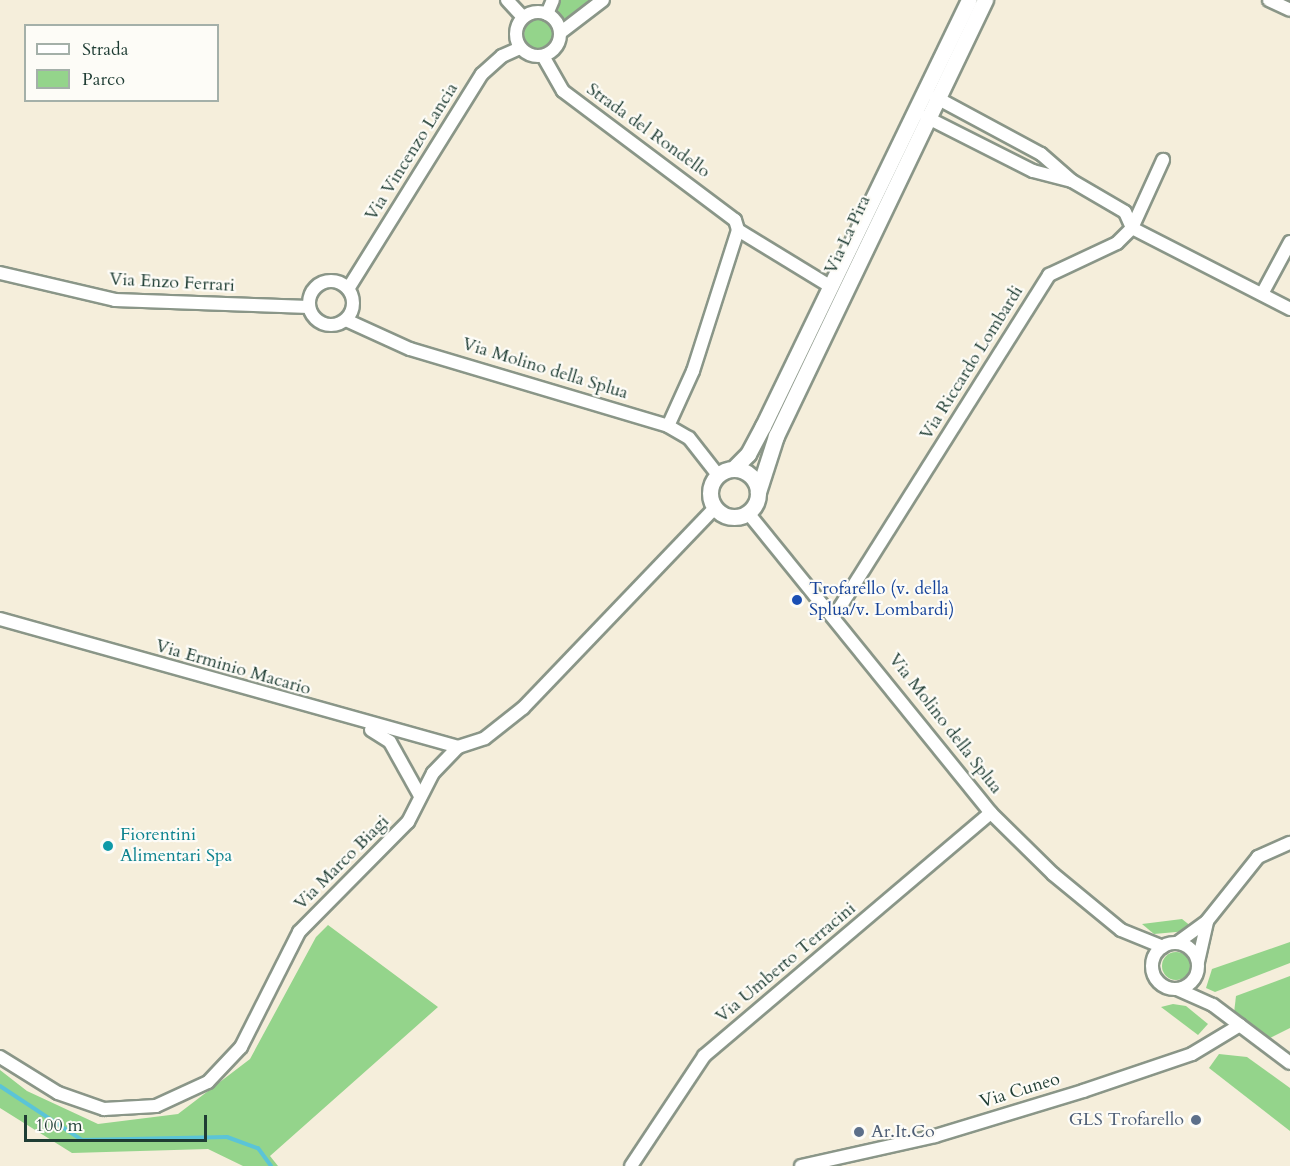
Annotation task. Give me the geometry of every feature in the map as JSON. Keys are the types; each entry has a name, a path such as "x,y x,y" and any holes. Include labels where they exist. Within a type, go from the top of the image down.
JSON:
{"street":[{"path":"507,0 523,17"},
{"path":"547,14 554,0"},
{"path":"523,17 516,29 520,48 543,56 558,45 560,33 603,0"},
{"name":"Via La Pira","path":"733,469 748,454 828,285 969,0"},
{"name":"Via La Pira","path":"758,492 776,436 935,97 985,0"},
{"path":"1269,0 1290,10"},
{"path":"523,17 547,14"},
{"path":"547,14 560,33"},
{"name":"Via Vincenzo Lancia","path":"348,289 482,74 502,56 520,48"},
{"name":"Strada del Rondello","path":"543,56 563,91 729,212 738,230 828,285"},
{"path":"935,97 1041,154 1072,181 1125,212 1132,228 1290,309"},
{"path":"926,117 1033,171 1072,181"},
{"path":"995,152 1004,134"},
{"name":"Via Riccardo Lombardi","path":"835,615 1049,275 1117,243 1132,228 1163,160"},
{"path":"668,426 693,371 738,230"},
{"path":"1262,294 1290,242"},
{"name":"Via Enzo Ferrari","path":"0,273 116,300 309,307"},
{"path":"309,307 311,293 322,283 336,281 348,289 353,301 346,320"},
{"name":"Via Molino della Splua","path":"309,307 327,325 346,320 410,349 668,426 689,438 718,474"},
{"path":"733,469 747,473 758,492 748,513 727,517 714,509 710,487 718,474 733,469"},
{"path":"458,747 485,738 523,708 714,509"},
{"name":"Via Molino della Splua","path":"748,513 835,615 991,813 1053,874 1133,939 1152,966"},
{"name":"Via Erminio Macario","path":"0,619 360,723 458,747"},
{"path":"360,723 390,742 420,796"},
{"name":"Via Marco Biagi","path":"0,1057 58,1093 104,1109 156,1106 183,1098 230,1063 299,932 408,822 420,796 458,747"},
{"name":"Via Umberto Terracini","path":"631,1166 704,1056 991,813"},
{"path":"1290,843 1258,857 1207,921 1178,943 1163,947 1152,966 1162,986 1178,989 1214,1005 1290,1063"},
{"path":"1207,921 1196,977 1214,1005"},
{"name":"Via Molino della Splua","path":"1133,939 1163,947"},
{"path":"1178,943 1191,950 1198,962"},
{"path":"1178,989 1196,977"},
{"name":"Via Cuneo","path":"801,1166 935,1136 1083,1091 1192,1054 1240,1025"},
{"path":"1278,1055 1290,1071"}],"green space":[{"path":"560,0 594,0 569,21 557,15"},
{"path":"539,19 550,23 554,34 550,45 539,49 528,45 524,34 528,23"},
{"path":"1182,919 1192,927 1187,931 1154,934 1142,924"},
{"path":"328,925 438,1007 270,1156 278,1166 243,1166 208,1149 72,1153 0,1108 0,1070 27,1091 98,1124 178,1114 250,1059 316,937"},
{"path":"1290,942 1290,963 1215,992 1206,988 1212,969"},
{"path":"1176,952 1186,956 1190,966 1186,976 1176,980 1166,976 1162,966 1166,956"},
{"path":"1290,976 1290,1028 1266,1040 1234,1013 1236,996"},
{"path":"1173,1004 1186,1006 1208,1024 1198,1035 1161,1007"},
{"path":"1219,1054 1247,1057 1290,1088 1290,1131 1209,1068"}],"waterway":[{"path":"0,1086 82,1140 227,1137 258,1148 271,1166"}],"place":[{"name":"Trofarello (v. della Splua/v. Lombardi)","path":"797,600"},
{"name":"Fiorentini Alimentari Spa","path":"108,846"},
{"name":"GLS Trofarello","path":"1196,1120"},
{"name":"Ar.It.Co","path":"859,1132"}]}
